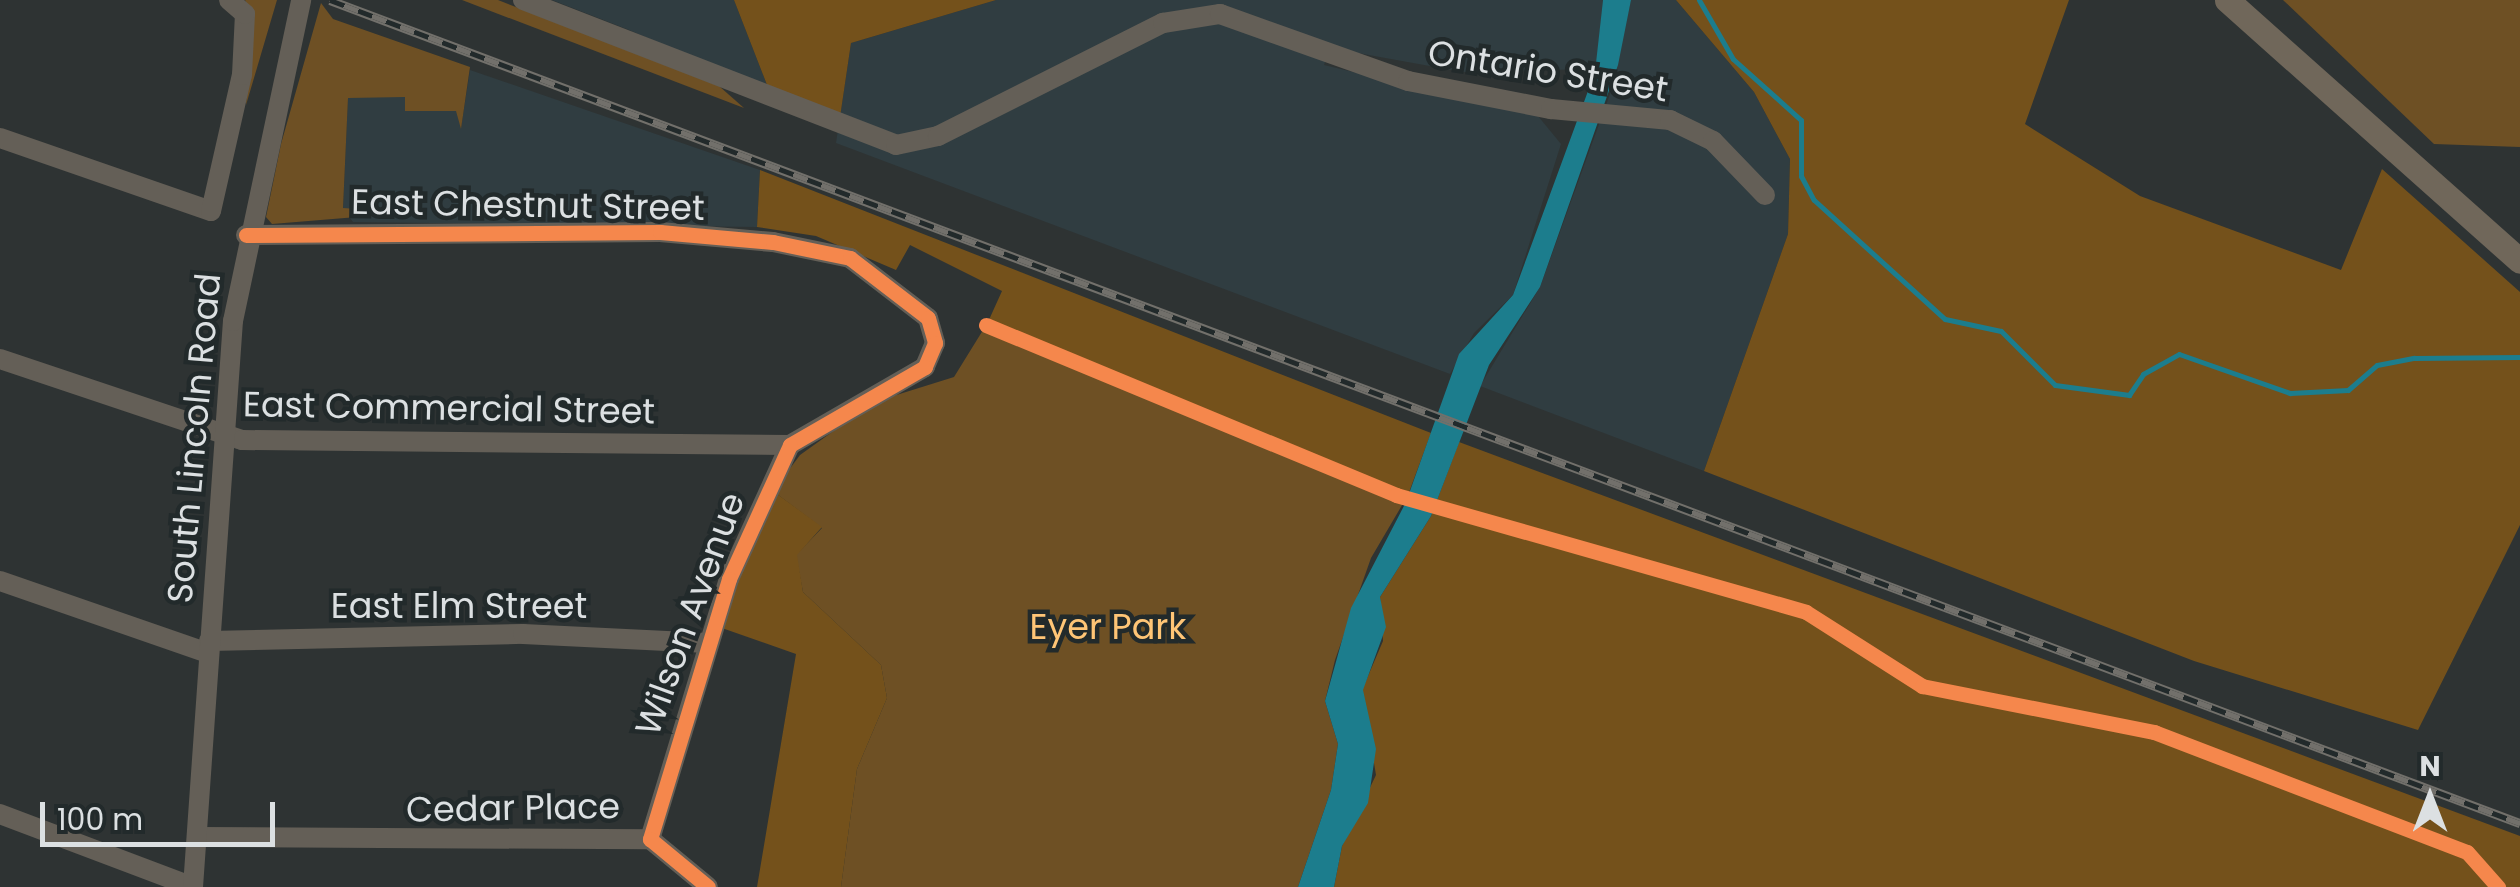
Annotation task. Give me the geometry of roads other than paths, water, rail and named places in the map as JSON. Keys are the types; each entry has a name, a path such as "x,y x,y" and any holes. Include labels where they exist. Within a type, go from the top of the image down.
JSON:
{"main road":[{"path":"2228,0 2520,261"}],"street":[{"name":"South Lincoln Road","path":"193,887 222,438 246,235 301,0"},
{"name":"Ontario Street","path":"524,0 884,144 938,136 1164,24 1208,13 1408,81 1564,110 1670,120 1713,141 1766,195"},
{"path":"0,138 211,211 235,122 237,7"},
{"name":"East Chestnut Street","path":"246,235 660,232 773,242 874,272 928,318 933,357 790,444"},
{"name":"East Commercial Street","path":"0,359 222,438 790,444"},
{"name":"Wilson Avenue","path":"650,839 708,643 790,444"},
{"name":"East Elm Street","path":"0,581 209,647 523,634 708,643"},
{"path":"0,814 193,887"},
{"name":"Cedar Place","path":"198,837 650,839"},
{"path":"650,839 708,887"}],"water":[{"path":"1603,0 1631,0 1618,65 1540,287 1489,365 1431,516 1380,597 1386,627 1363,690 1376,749 1368,803 1342,846 1334,887 1298,887 1331,790 1338,744 1325,701 1351,608 1406,502 1459,354 1513,295 1595,72"}],"waterway":[{"path":"1699,0 1733,59 1801,120 1801,176 1814,200 1945,319 2001,331 2055,385 2129,395 2143,374 2179,354 2290,393 2348,390 2377,365 2414,358 2520,357"}],"railway":[{"path":"330,0 2520,823"}],"park label":[{"name":"Eyer Park","path":"1108,627"}]}
